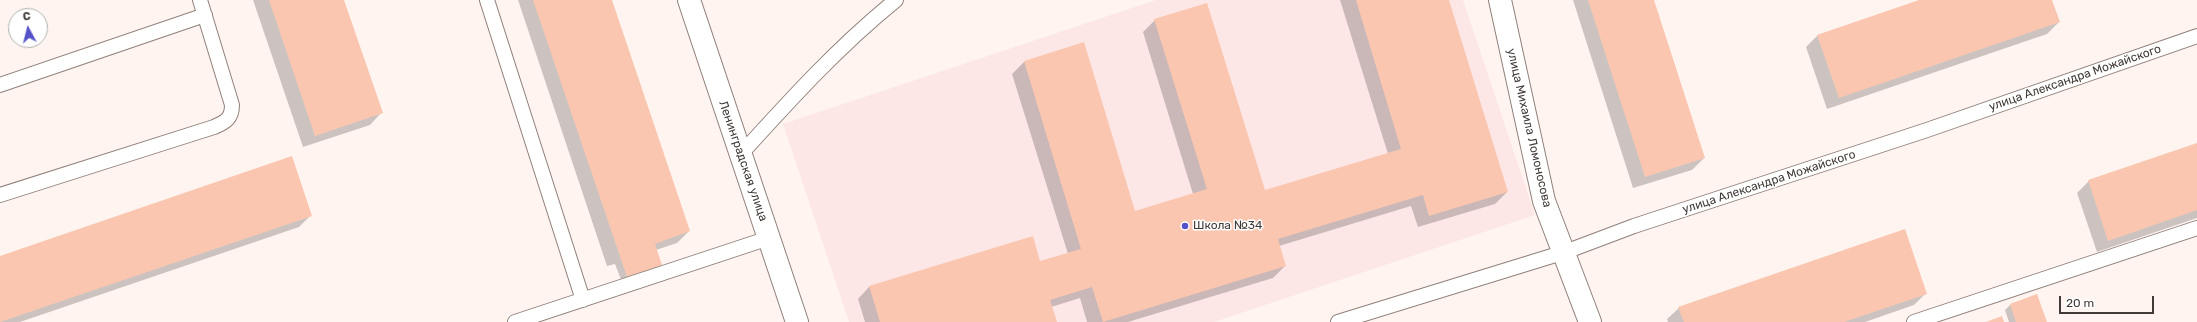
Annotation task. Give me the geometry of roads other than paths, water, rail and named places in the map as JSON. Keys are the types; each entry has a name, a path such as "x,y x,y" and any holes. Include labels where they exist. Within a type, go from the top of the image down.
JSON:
{"street":[{"name":"Ленинградская улица","path":"689,0 797,322"},
{"name":"улица Михаила Ломоносова","path":"1500,0 1544,201 1565,252 1590,322"}],"lane":[{"path":"0,195 214,127 227,121 232,114 232,105 200,0"},
{"path":"487,0 583,300"},
{"path":"741,154 810,78 863,27 896,0"},
{"path":"0,85 204,15"},
{"name":"улица Александра Можайского","path":"1338,322 1565,252 1634,226 1927,130 2197,36"},
{"path":"1914,322 2197,228"},
{"path":"515,322 769,238"}],"place":[{"name":"Школа №34","path":"1185,226"}]}
